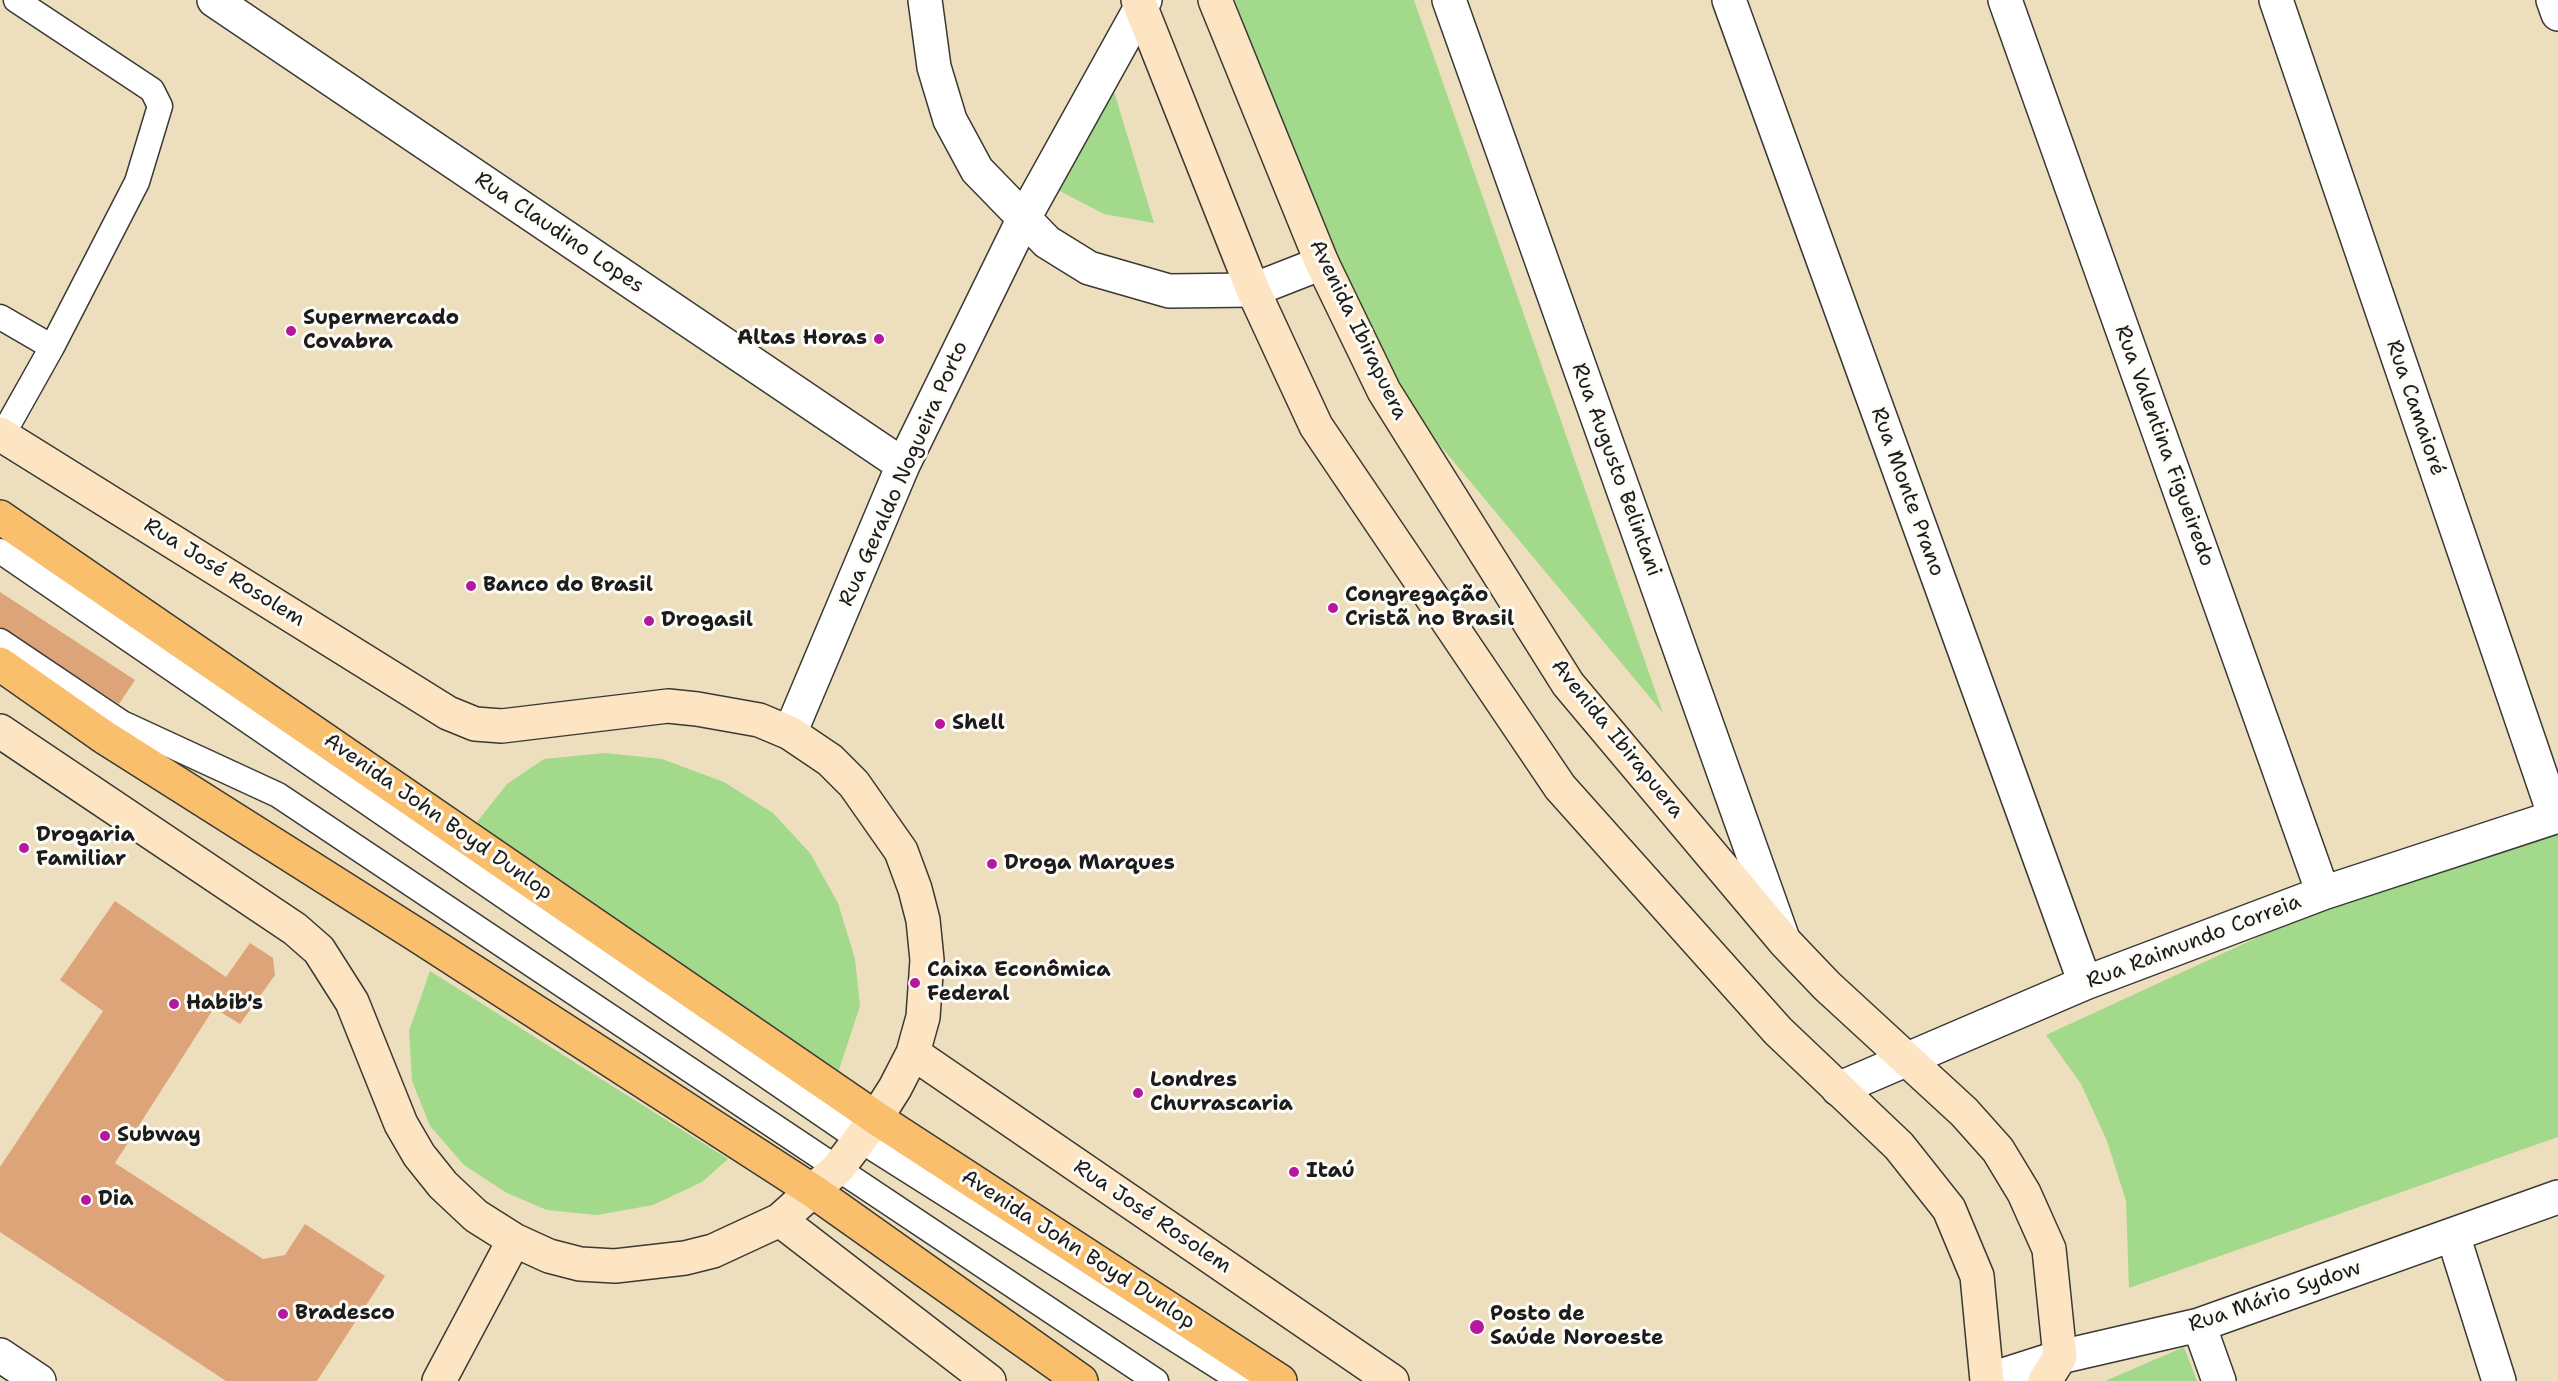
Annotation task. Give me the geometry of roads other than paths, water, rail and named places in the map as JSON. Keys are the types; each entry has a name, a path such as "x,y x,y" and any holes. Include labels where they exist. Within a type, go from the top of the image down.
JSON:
{"main road":[{"name":"Avenida John Boyd Dunlop","path":"0,517 868,1129 1280,1381"},
{"path":"0,664 104,737 420,937 813,1191 1081,1381"}],"street":[{"name":"Rua Claudino Lopes","path":"214,0 903,465"},
{"path":"925,0 934,67 950,120 977,170 1047,242 1089,268 1169,291 1253,290 1322,263"},
{"name":"Avenida Ibirapuera","path":"1215,0 1322,263 1384,391 1568,684 1784,941 1827,987 1964,1112 1998,1150 2024,1193 2049,1249 2053,1369"},
{"name":"Rua Augusto Belintani","path":"1449,0 1784,941"},
{"name":"Rua Valentina Figueiredo","path":"2005,0 2323,893"},
{"name":"Rua Camaioré","path":"2276,0 2557,816"},
{"path":"2553,0 2558,14"},
{"name":"Rua Monte Prano","path":"1733,1 2085,983"},
{"name":"Rua Geraldo Nogueira Porto","path":"790,733 903,465 1024,218 1141,3"},
{"path":"1141,3 1253,290 1316,426 1560,787 1778,1031 1899,1146 1949,1209 1977,1276 1988,1381"},
{"name":"Rua José Rosolem","path":"1,435 448,712 475,724 502,726 668,706 759,720 790,733"},
{"path":"0,731 295,928 319,950 337,975 352,1002 401,1124 419,1155 443,1185 476,1216 514,1240 549,1256 580,1264 615,1266 685,1258 713,1251 780,1220 837,1168 868,1129 896,1088 913,1053 923,1017 927,960 923,920 901,851 854,784 830,760 790,733"},
{"name":"Rua Raimundo Correia","path":"1838,1089 2085,983 2323,893 2557,816"},
{"name":"Rua José Rosolem","path":"913,1053 1392,1381"},
{"name":"Rua Mário Sydow","path":"1988,1381 2053,1369 2199,1325 2558,1197"},
{"path":"780,1220 989,1381"},
{"path":"2453,1235 2499,1381"},
{"path":"439,1381 514,1240"},
{"path":"2199,1325 2219,1381"},
{"path":"0,1355 39,1381"}],"lane":[{"path":"1,435 52,348 137,182 160,106 152,90 16,0"},
{"path":"0,317 52,348"},
{"path":"0,551 868,1129 1241,1381"},
{"path":"0,641 122,723 278,795 1156,1381"}],"place":[{"name":"Supermercado Covabra","path":"291,331"},
{"name":"Altas Horas","path":"879,339"},
{"name":"Banco do Brasil","path":"471,586"},
{"name":"Congregação Cristã no Brasil","path":"1333,608"},
{"name":"Drogasil","path":"649,621"},
{"name":"Shell","path":"940,724"},
{"name":"Drogaria Familiar","path":"24,848"},
{"name":"Droga Marques","path":"992,864"},
{"name":"Caixa Econômica Federal","path":"915,983"},
{"name":"Habib's","path":"174,1004"},
{"name":"Londres Churrascaria","path":"1138,1093"},
{"name":"Subway","path":"105,1136"},
{"name":"Itaú","path":"1294,1172"},
{"name":"Dia","path":"86,1200"},
{"name":"Bradesco","path":"283,1314"},
{"name":"Posto de Saúde Noroeste","path":"1477,1327"}]}
